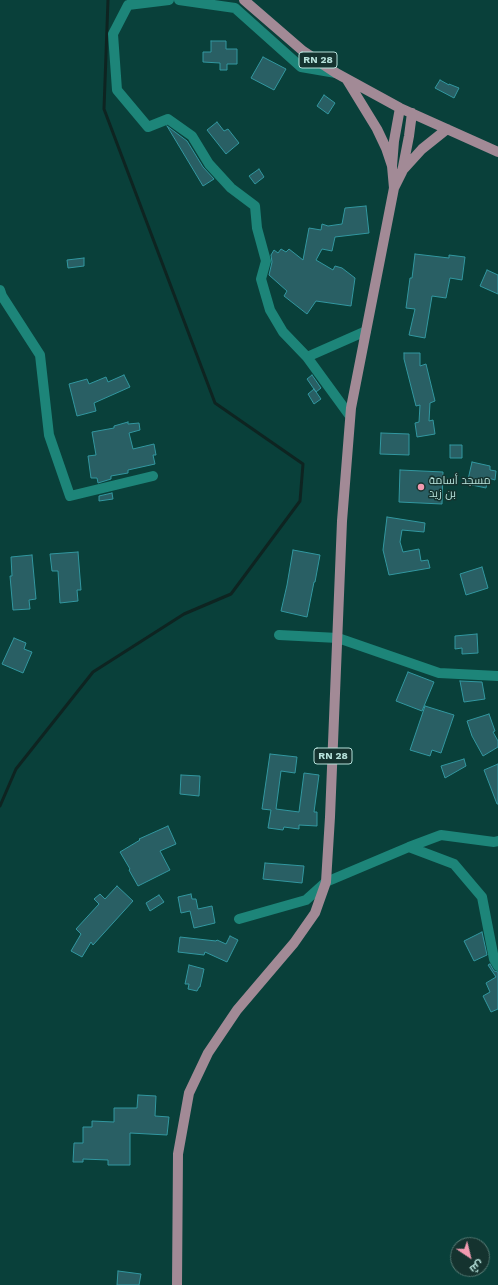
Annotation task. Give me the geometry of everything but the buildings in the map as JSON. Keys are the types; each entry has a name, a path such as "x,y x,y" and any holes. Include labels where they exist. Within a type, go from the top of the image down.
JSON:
{"main road":[{"name":"RN 28","path":"244,0 303,51 336,73 400,108 448,129"},
{"path":"346,78 377,129 386,148 392,166"},
{"name":"RN 28","path":"394,188 392,166 394,135 400,108"},
{"name":"RN 28","path":"177,1285 178,1154 189,1093 208,1053 237,1010 294,943 315,913 326,882 331,810 342,520 350,416 394,188 402,172 412,113"},
{"path":"402,172 422,149 448,129 498,152"}],"street":[{"path":"169,0 128,5 113,34 117,90 148,127 168,119 192,136 209,164 231,188 255,206 257,228 266,261 261,279 270,310 283,332 306,357 350,416"},
{"path":"179,0 235,8 301,67 336,73"},
{"path":"0,290 2,296 40,355 49,435 70,496 153,476"},
{"path":"306,357 366,331"},
{"path":"279,636 338,638 439,673 498,676"},
{"path":"239,919 306,900 326,882 441,835 494,842 498,841"},
{"path":"409,847 454,864 482,897 494,959 498,966"}],"waterway":[{"path":"0,806 16,769 93,672 184,614 231,594 300,501 303,464 215,403 104,109 108,0"}],"place":[{"name":"مسجد أسامة بن زيد","path":"421,487"}]}
